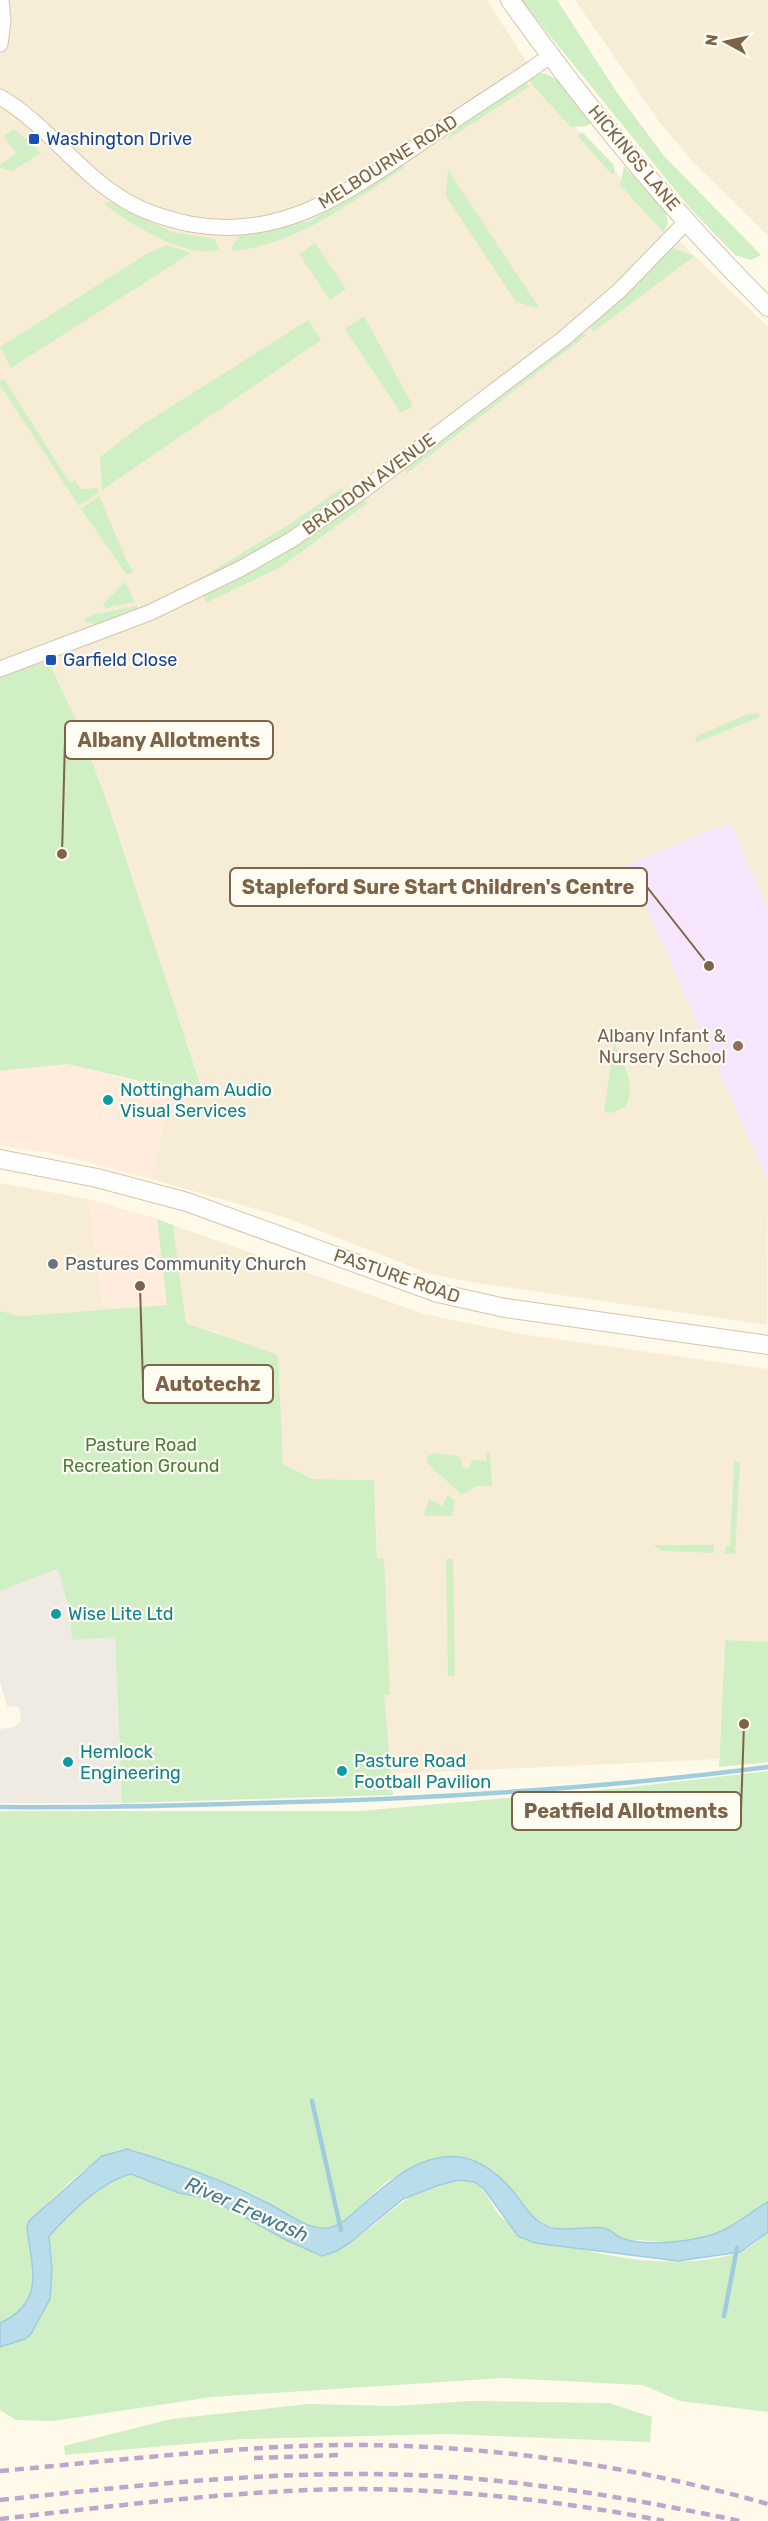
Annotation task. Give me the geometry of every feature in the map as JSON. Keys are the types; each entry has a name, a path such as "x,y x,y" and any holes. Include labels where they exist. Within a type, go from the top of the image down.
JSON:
{"main road":[{"name":"HICKINGS LANE","path":"510,0 550,56 687,221 768,307"},
{"name":"PASTURE ROAD","path":"0,1159 97,1178 187,1202 448,1295 528,1312 768,1345"}],"street":[{"path":"0,44 3,21 1,0"},
{"name":"MELBOURNE ROAD","path":"0,98 23,113 126,201 157,216 178,221 200,225 243,227 282,222 322,205 413,148 550,56"},
{"name":"BRADDON AVENUE","path":"0,669 149,613 240,569 291,540 361,492 563,339 620,290 687,221"}],"shaded area":[{"path":"0,0 487,0 550,99 672,234 768,327 768,910 730,822 628,865 768,1181 767,1325 477,1283 430,1274 287,1218 151,1179 172,1090 204,1096 110,810 81,731 0,682"},
{"path":"575,0 768,0 768,236 692,161 658,120"},
{"name":"Albany Infant & Nursery School","path":"730,822 768,910 768,1181 627,865"},
{"path":"67,1064 172,1090 151,1179 53,1153 0,1146 0,1071"},
{"path":"0,1183 88,1199 157,1219 167,1305 20,1316 0,1311"},
{"path":"88,1199 157,1219 167,1305 103,1309"},
{"path":"173,1225 424,1314 521,1334 768,1369 768,1642 725,1640 719,1759 391,1774 384,1702 374,1480 312,1479 283,1464 279,1421 282,1415 220,1334 186,1323"},
{"path":"59,1569 69,1609 72,1640 115,1636 122,1803 0,1803 0,1729 14,1727 21,1721 19,1707 7,1706 0,1682 0,1591"}],"green space":[{"path":"521,0 557,0 618,94 664,156 761,255 751,260 735,255 689,207"},
{"path":"541,73 549,75 570,92 590,123 587,126 571,127 534,87 529,80"},
{"path":"526,83 529,87 447,140 454,129"},
{"path":"14,129 41,153 12,171 0,168 0,165 16,154 4,136"},
{"path":"582,132 614,165 615,172 612,175 578,136"},
{"path":"399,165 405,167 324,220 280,240 233,251 232,247 239,236 310,221"},
{"path":"624,166 665,211 668,223 663,232 620,185"},
{"path":"448,170 540,309 516,302 446,196"},
{"path":"110,202 172,232 215,239 219,249 192,250 158,238 126,220 103,203"},
{"path":"315,243 346,289 330,300 299,254"},
{"path":"167,245 191,253 11,368 0,347 148,253"},
{"path":"670,247 694,256 593,332 590,326"},
{"path":"364,316 413,406 401,413 345,329"},
{"path":"308,320 321,340 102,490 100,457 142,425"},
{"path":"582,333 587,335 407,473 404,468"},
{"path":"4,379 70,483 75,480 81,489 98,488 98,493 79,506 0,385 0,381"},
{"path":"342,488 341,498 248,558 188,586 291,523"},
{"path":"99,496 133,571 127,575 81,509"},
{"path":"363,499 367,503 281,567 206,603 203,595"},
{"path":"125,582 135,602 106,608 103,604"},
{"path":"137,606 138,610 102,623 89,623 83,619 96,614"},
{"path":"48,661 81,731 110,810 204,1096 67,1064 0,1071 0,677"},
{"path":"758,713 760,717 695,743 697,736 748,714"},
{"path":"614,1042 628,1074 630,1090 626,1107 611,1113 604,1112"},
{"name":"Pasture Road Recreation Ground","path":"157,1219 173,1225 186,1323 278,1355 283,1464 312,1479 374,1480 377,1558 384,1559 390,1694 384,1695 393,1795 122,1803 115,1637 72,1640 69,1609 58,1569 0,1591 0,1311 20,1316 167,1305"},
{"path":"434,1453 457,1456 461,1459 462,1468 469,1469 472,1460 486,1461 487,1453 490,1453 492,1486 476,1486 462,1495 427,1463 427,1457"},
{"path":"734,1461 740,1462 735,1554 725,1554 726,1546 730,1546"},
{"path":"448,1495 455,1501 452,1516 424,1516 429,1499 442,1506"},
{"path":"653,1545 714,1545 714,1553 662,1551"},
{"path":"446,1559 453,1559 455,1677 448,1676"},
{"path":"725,1640 768,1642 768,1762 719,1767"},
{"path":"768,1771 768,2202 728,2228 709,2236 667,2242 623,2239 606,2228 562,2230 539,2222 520,2203 513,2190 482,2164 428,2170 396,2177 388,2181 346,2220 328,2228 319,2228 293,2219 238,2187 159,2161 135,2150 125,2149 101,2159 72,2180 27,2227 33,2269 30,2294 25,2305 0,2323 0,1811 359,1811 632,1787"},
{"path":"131,2174 179,2193 211,2199 286,2240 322,2256 351,2242 414,2194 443,2182 460,2180 470,2181 483,2190 496,2211 511,2225 556,2242 607,2255 661,2261 714,2259 742,2251 768,2232 768,2412 680,2401 643,2385 502,2378 212,2397 53,2421 16,2420 0,2410 0,2347 25,2339 31,2334 50,2299 52,2271 48,2236 97,2191"},
{"path":"471,2401 609,2403 652,2417 650,2442 447,2434 242,2439 65,2455 64,2446 171,2419 308,2404 395,2406"}],"water":[{"name":"River Erewash","path":"127,2149 225,2183 304,2223 322,2228 332,2227 344,2221 380,2190 417,2165 445,2157 460,2157 475,2161 495,2173 538,2221 554,2228 596,2227 610,2230 621,2238 635,2241 676,2242 704,2237 726,2229 768,2202 768,2232 740,2252 678,2261 535,2243 518,2236 484,2189 474,2182 459,2180 403,2199 351,2242 337,2251 322,2256 286,2240 211,2199 179,2193 131,2174 97,2191 76,2208 49,2236 52,2271 50,2299 31,2334 25,2339 0,2347 0,2323 25,2305 33,2282 27,2227 29,2221 102,2156"}],"waterway":[{"path":"0,1807 161,1806 450,1796 577,1787 768,1767"},
{"path":"312,2101 341,2230"},
{"path":"724,2316 737,2248"}],"railway":[{"path":"0,2471 261,2448 416,2446 476,2450 594,2465 653,2476 768,2504"},
{"path":"254,2458 341,2455"},
{"path":"0,2500 226,2479 396,2474 489,2480 561,2489 633,2500 740,2521"},
{"path":"0,2519 216,2496 336,2489 383,2489 524,2499 664,2521"}],"place":[{"name":"Washington Drive","path":"34,139"},
{"name":"Garfield Close","path":"51,660"},
{"name":"Albany Allotments","path":"62,854"},
{"name":"Stapleford Sure Start Children's Centre","path":"709,966"},
{"name":"Albany Infant & Nursery School","path":"738,1046"},
{"name":"Nottingham Audio Visual Services","path":"108,1100"},
{"name":"Pastures Community Church","path":"53,1264"},
{"name":"Autotechz","path":"140,1286"},
{"name":"Wise Lite Ltd","path":"56,1614"},
{"name":"Peatfield Allotments","path":"744,1724"},
{"name":"Hemlock Engineering","path":"68,1762"},
{"name":"Pasture Road Football Pavilion","path":"342,1771"}]}
